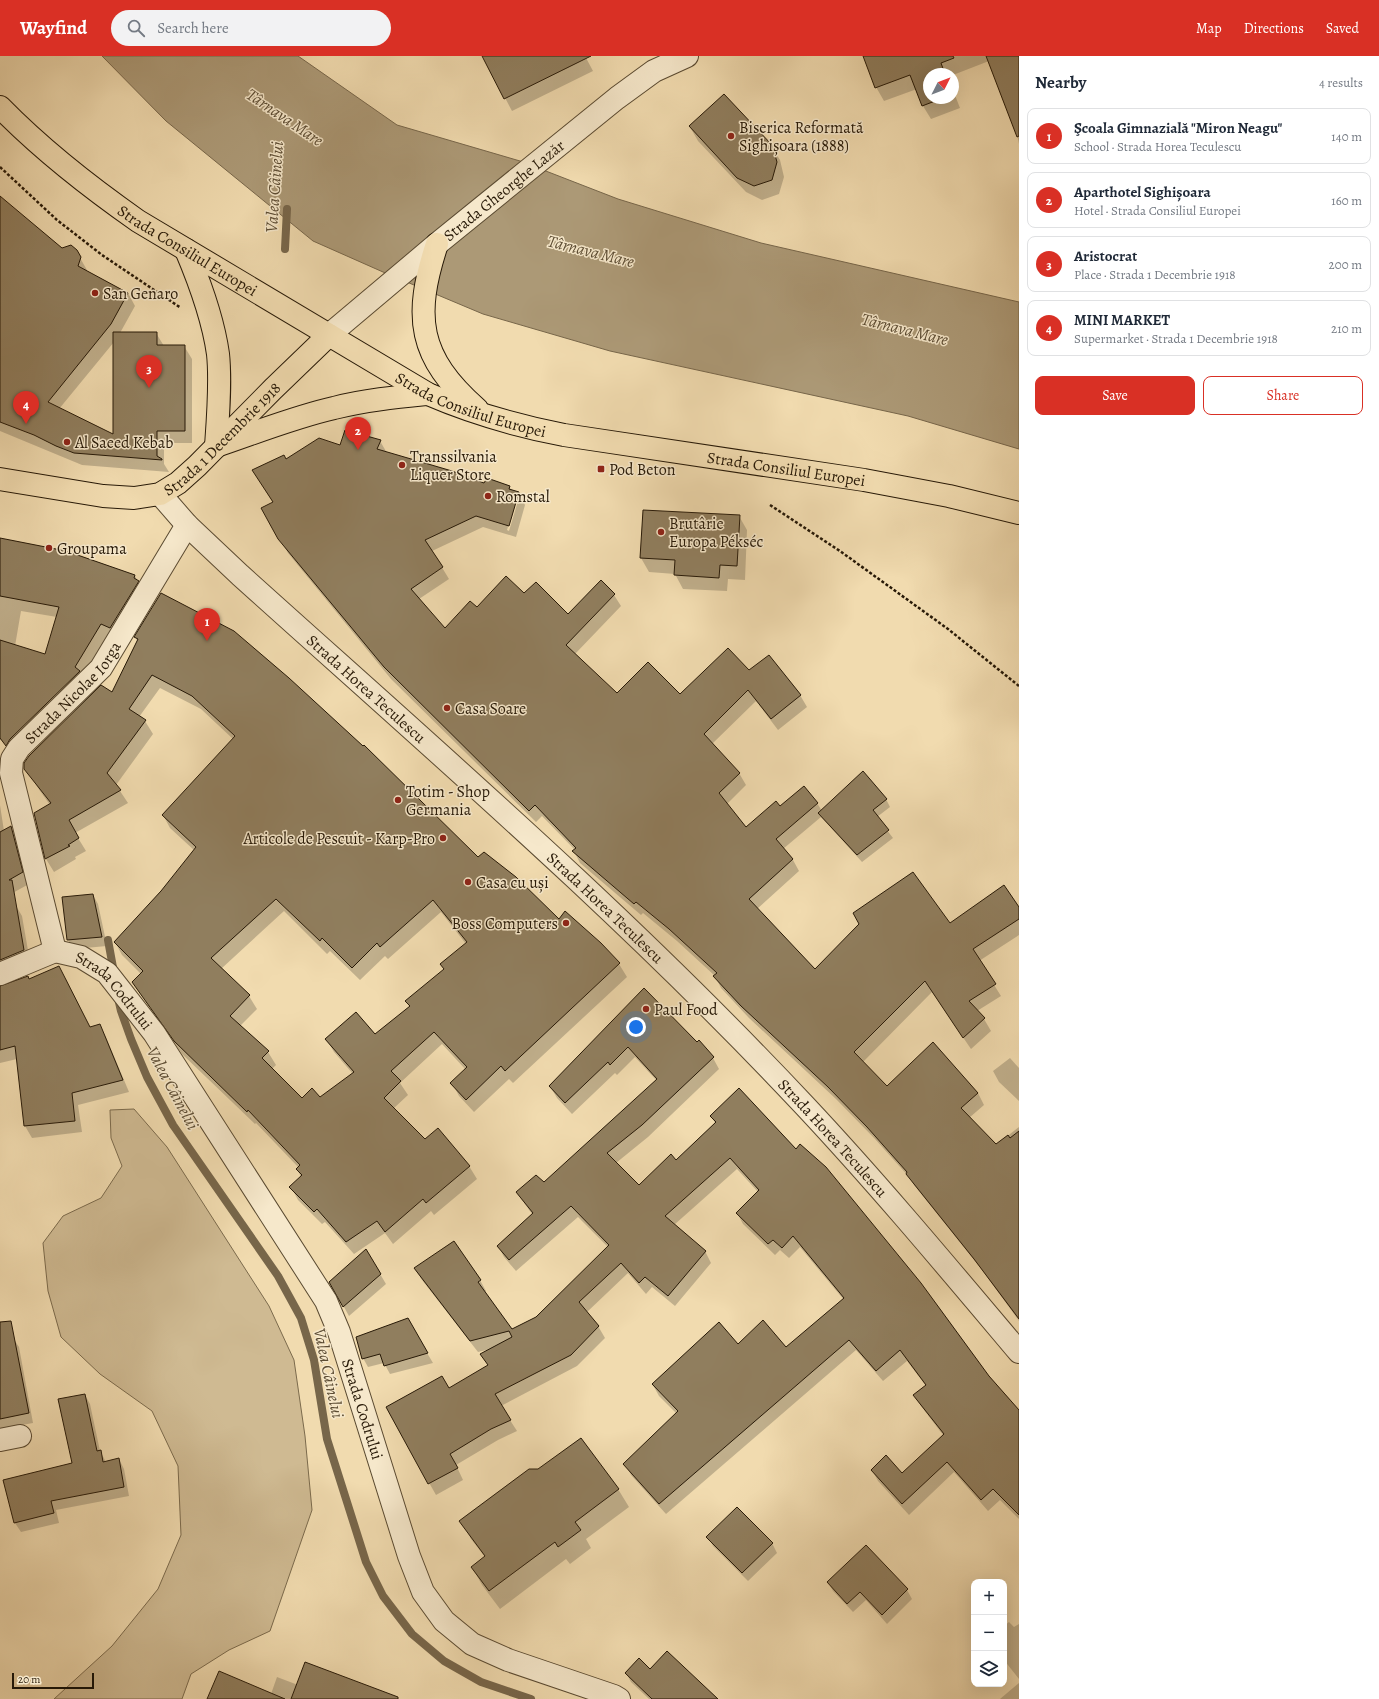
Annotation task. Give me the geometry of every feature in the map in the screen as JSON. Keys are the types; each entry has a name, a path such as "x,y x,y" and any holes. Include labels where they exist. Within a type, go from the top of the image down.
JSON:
{"main road":[{"name":"Strada Consiliul Europei","path":"0,107 25,133 93,190 186,250 428,394 486,416 525,427 564,435 864,480 948,496 1019,512"},
{"path":"437,244 426,281 423,304 423,325 434,357 446,378 459,394 486,416"},
{"path":"186,250 206,301 218,356 218,418 216,446 335,407 373,400 428,394"},
{"name":"Strada 1 Decembrie 1918","path":"0,479 103,496 134,498 160,494 178,483 330,335"}],"street":[{"name":"Strada Gheorghe Lazăr","path":"330,335 437,244 580,127 650,63 686,56"},
{"name":"Strada Horea Teculescu","path":"160,494 187,525 240,575 584,886 669,968 804,1104 868,1175 1019,1352"},
{"name":"Strada Nicolae Iorga","path":"56,951 11,773 12,759 19,748 102,668 187,525"},
{"name":"Strada Codrului","path":"56,951 81,957 107,973 154,1033 326,1301 339,1332 409,1556 423,1592 444,1621 472,1644 508,1660 619,1699"},
{"path":"0,974 56,951"}],"path":[{"path":"0,167 57,220 102,254 186,311"},
{"path":"770,505 840,551 929,615 1019,686"}],"shaded area":[{"path":"134,1109 167,1147 269,1306 294,1360 305,1436 312,1510 270,1631 229,1650 191,1674 182,1699 54,1699 112,1646 158,1589 181,1535 178,1466 152,1411 100,1374 61,1337 48,1291 43,1243 63,1216 101,1198 122,1166 111,1138 110,1110"}],"water":[{"name":"Târnava Mare","path":"102,56 298,56 397,125 520,161 618,199 761,243 1019,302 1019,449 908,416 610,351 483,314 383,272 313,241 166,121"}],"building":[{"path":"482,56 591,56 504,99"},
{"path":"863,56 953,56 954,58 941,63 943,68 923,68 923,104 927,104 922,106 910,75 875,88"},
{"path":"986,56 1019,56 1019,136 1017,137"},
{"name":"Biserica Reformată Sighișoara (1888)","path":"724,94 772,145 777,162 772,180 754,186 737,178 689,126"},
{"path":"0,196 62,248 71,245 77,250 81,257 78,266 128,293 111,324 48,402 113,434 113,332 157,332 157,345 185,345 185,431 157,431 157,456 162,460 74,453 0,422"},
{"path":"345,430 381,440 377,449 452,471 484,483 487,478 510,486 509,489 519,492 509,526 476,516 425,540 443,567 411,589 445,628 470,601 477,607 506,576 524,593 536,582 568,614 601,580 615,594 566,645 617,693 648,662 680,694 728,648 749,670 769,655 801,695 771,719 748,690 704,734 740,773 719,793 746,827 776,801 780,806 804,786 818,803 776,839 793,859 749,899 815,969 859,924 853,913 913,872 950,923 1004,885 1019,907 1019,919 973,949 996,984 969,1001 985,1018 963,1038 925,981 854,1052 887,1086 933,1042 978,1093 961,1108 996,1144 1008,1135 1010,1138 1019,1131 1019,1319 974,1259 906,1174 907,1172 867,1127 828,1087 741,1006 713,976 717,973 669,929 636,902 634,904 572,851 576,848 535,805 529,811 384,667 278,539 261,508 273,502 252,470 284,455 286,459 319,438 340,445"},
{"path":"643,510 740,515 737,566 720,565 719,578 674,575 675,560 640,558"},
{"path":"0,538 66,551 135,575 134,578 139,581 110,628 101,624 75,667 80,671 10,739 6,746 0,738 0,640 45,654 59,607 0,596"},
{"path":"161,593 234,631 289,678 363,746 364,745 478,857 484,852 516,877 559,919 565,911 601,943 620,963 505,1071 501,1066 466,1100 450,1083 467,1067 434,1032 391,1071 401,1081 384,1098 425,1139 438,1128 470,1166 426,1203 423,1199 385,1232 377,1221 346,1242 317,1209 314,1212 289,1187 302,1175 296,1169 300,1165 248,1110 247,1112 174,1041 132,982 143,971 114,942 161,891 196,847 162,815 235,736 192,696 152,675 129,709 146,720 107,773 121,790 69,820 79,838 68,845 70,846 45,859 34,813 51,803 24,769 24,763 29,756 101,685 112,692 138,639 134,637","holes":["276,899 320,941 322,938 352,968 377,943 380,947 433,900 467,942 440,964 444,969 405,1001 410,1006 375,1034 356,1012 325,1039 354,1072 320,1097 312,1088 302,1098 262,1058 269,1051 230,1016 250,995 211,958"]},
{"path":"863,771 887,799 873,810 889,830 857,855 818,813"},
{"path":"11,826 23,872 9,880 12,880 24,950 0,960 0,832"},
{"path":"93,894 102,937 67,940 62,897"},
{"path":"59,966 90,1027 100,1024 123,1080 72,1093 75,1121 24,1126 15,1046 0,1050 0,986 28,976 29,979"},
{"path":"644,988 697,1042 699,1040 714,1057 642,1125 607,1153 639,1185 671,1154 676,1160 716,1122 710,1116 739,1088 796,1149 800,1144 826,1167 921,1283 989,1376 1019,1410 1019,1515 993,1489 981,1500 947,1462 902,1504 871,1470 886,1455 902,1473 944,1434 913,1395 926,1385 900,1350 876,1371 849,1340 659,1504 623,1464 678,1411 652,1384 719,1322 738,1344 763,1320 786,1347 844,1298 793,1236 782,1248 773,1240 768,1244 736,1213 759,1190 730,1158 665,1216 706,1251 668,1296 645,1277 639,1283 621,1263 579,1302 599,1326 571,1355 495,1394 511,1420 491,1429 450,1454 458,1468 428,1484 386,1407 442,1376 449,1388 488,1365 480,1354 512,1337 509,1331 470,1341 414,1268 454,1241 481,1280 478,1282 512,1329 536,1317 609,1245 571,1206 509,1260 497,1246 533,1213 516,1192 536,1175 544,1182 657,1079 628,1047 610,1065 608,1062 565,1103 549,1086"},
{"path":"366,1249 381,1274 343,1307 329,1282"},
{"path":"408,1318 428,1353 384,1366 380,1354 362,1359 356,1337"},
{"path":"11,1321 29,1413 0,1419 0,1322"},
{"path":"85,1394 97,1451 101,1450 103,1462 119,1458 124,1487 51,1501 54,1513 14,1523 3,1480 72,1463 58,1399"},
{"path":"581,1438 619,1489 575,1522 581,1530 558,1547 555,1542 489,1591 471,1567 485,1556 459,1521 529,1469 538,1469"},
{"path":"737,1507 773,1543 742,1573 706,1537"},
{"path":"866,1545 908,1589 882,1615 860,1592 847,1604 827,1582"},
{"path":"667,1651 718,1699 652,1699 625,1673 639,1658 650,1669"},
{"path":"305,1662 398,1697 398,1699 291,1699"},
{"path":"219,1671 285,1699 207,1699"}],"waterway":[{"name":"Valea Câinelui","path":"285,249 287,209"},
{"name":"Valea Câinelui","path":"108,940 114,973"},
{"name":"Valea Câinelui","path":"118,998 131,1039 147,1077 173,1125 278,1276 301,1318 314,1360 327,1439 366,1562 383,1596 412,1634 444,1661 481,1682 531,1699"}],"place":[{"name":"Biserica Reformată Sighișoara (1888)","path":"731,136"},
{"name":"San Genaro","path":"95,293"},
{"name":"Aristocrat","path":"149,388"},
{"name":"MINI MARKET","path":"26,424"},
{"name":"Al Saeed Kebab","path":"67,442"},
{"name":"Aparthotel Sighișoara","path":"358,450"},
{"name":"Transsilvania Liquer Store","path":"402,465"},
{"name":"Pod Beton","path":"601,469"},
{"name":"Romstal","path":"488,496"},
{"name":"Brutârie Europa Pékséc","path":"661,532"},
{"name":"Groupama","path":"49,548"},
{"name":"Şcoala Gimnazială \"Miron Neagu\"","path":"207,641"},
{"name":"Casa Soare","path":"447,708"},
{"name":"Totim - Shop Germania","path":"398,800"},
{"name":"Articole de Pescuit - Karp-Pro","path":"443,838"},
{"name":"Casa cu uși","path":"468,882"},
{"name":"Boss Computers","path":"566,923"},
{"name":"Paul Food","path":"646,1009"}]}
